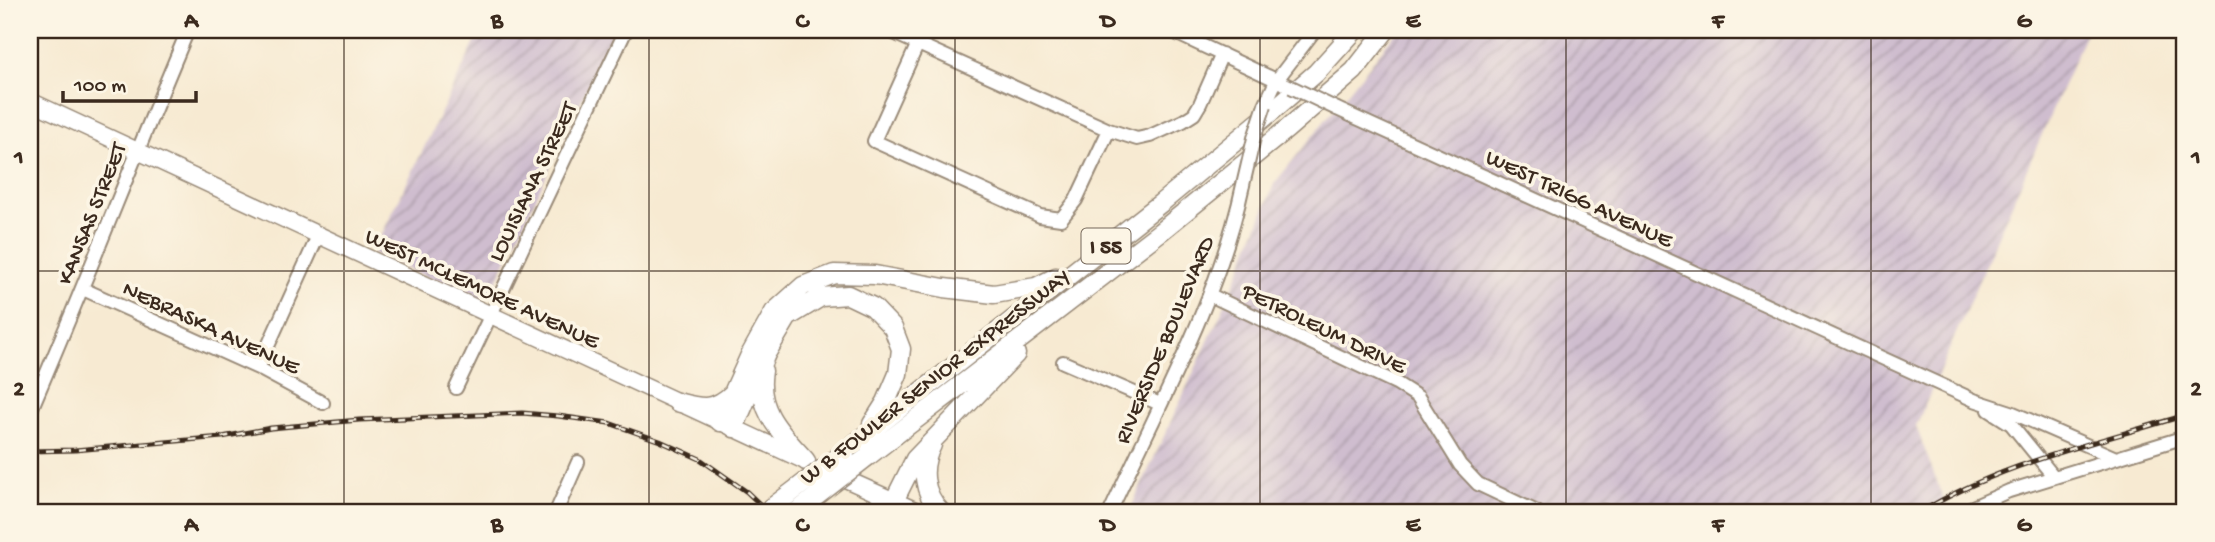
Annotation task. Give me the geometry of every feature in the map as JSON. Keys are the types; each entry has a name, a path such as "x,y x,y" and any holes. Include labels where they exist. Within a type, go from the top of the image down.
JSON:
{"highway":[{"name":"W B FOWLER SENIOR EXPRESSWAY","path":"766,512 1272,113 1316,73 1355,30"},
{"name":"W B FOWLER SENIOR EXPRESSWAY","path":"796,512 1160,232 1287,129 1354,71 1386,30"},
{"path":"727,425 733,393 750,355 774,313 803,286 834,274 875,275 993,294 1036,287 1084,263"},
{"path":"727,425 788,317 821,297 848,295 873,307 893,328 901,349 898,374 886,402 864,436"},
{"path":"894,501 915,459 1057,311"},
{"path":"766,354 762,377 763,402 772,422 806,461"},
{"path":"677,402 702,407 716,406 733,393"},
{"path":"938,434 926,456 923,476 933,504 941,512"}],"main road":[{"name":"WEST MCLEMORE AVENUE","path":"30,101 490,316 919,512"}],"street":[{"name":"KANSAS STREET","path":"30,412 188,30"},
{"name":"LOUISIANA STREET","path":"456,388 626,30"},
{"path":"887,30 1109,130 1137,139 1150,136 1194,114 1222,54"},
{"path":"925,30 874,141 1040,216 1061,219 1076,200 1109,130"},
{"name":"WEST TRIGG AVENUE","path":"1169,30 1974,400"},
{"name":"RIVERSIDE BOULEVARD","path":"1111,512 1210,295 1234,226 1254,138 1265,105 1276,81 1315,30"},
{"path":"258,368 318,236"},
{"name":"NEBRASKA AVENUE","path":"83,289 258,368 323,403"},
{"name":"PETROLEUM DRIVE","path":"1210,295 1396,383 1418,397 1460,465 1478,484 1536,512"},
{"path":"1063,362 1160,404"},
{"path":"1974,400 2011,412 2116,458"},
{"path":"1974,400 2011,424 2054,477"},
{"path":"1961,512 2009,491 2185,437"},
{"path":"556,512 578,462"}],"shaded area":[{"path":"481,30 614,30 489,298 475,299 373,253"},
{"path":"1398,30 2087,30 1916,426 1948,512 1129,512 1234,285 1274,184"}],"railway":[{"path":"30,451 75,450 222,437 271,428 359,420 522,413 609,423 660,441 700,459 747,492 768,512"},
{"path":"1921,512 2016,467 2185,415"}]}
